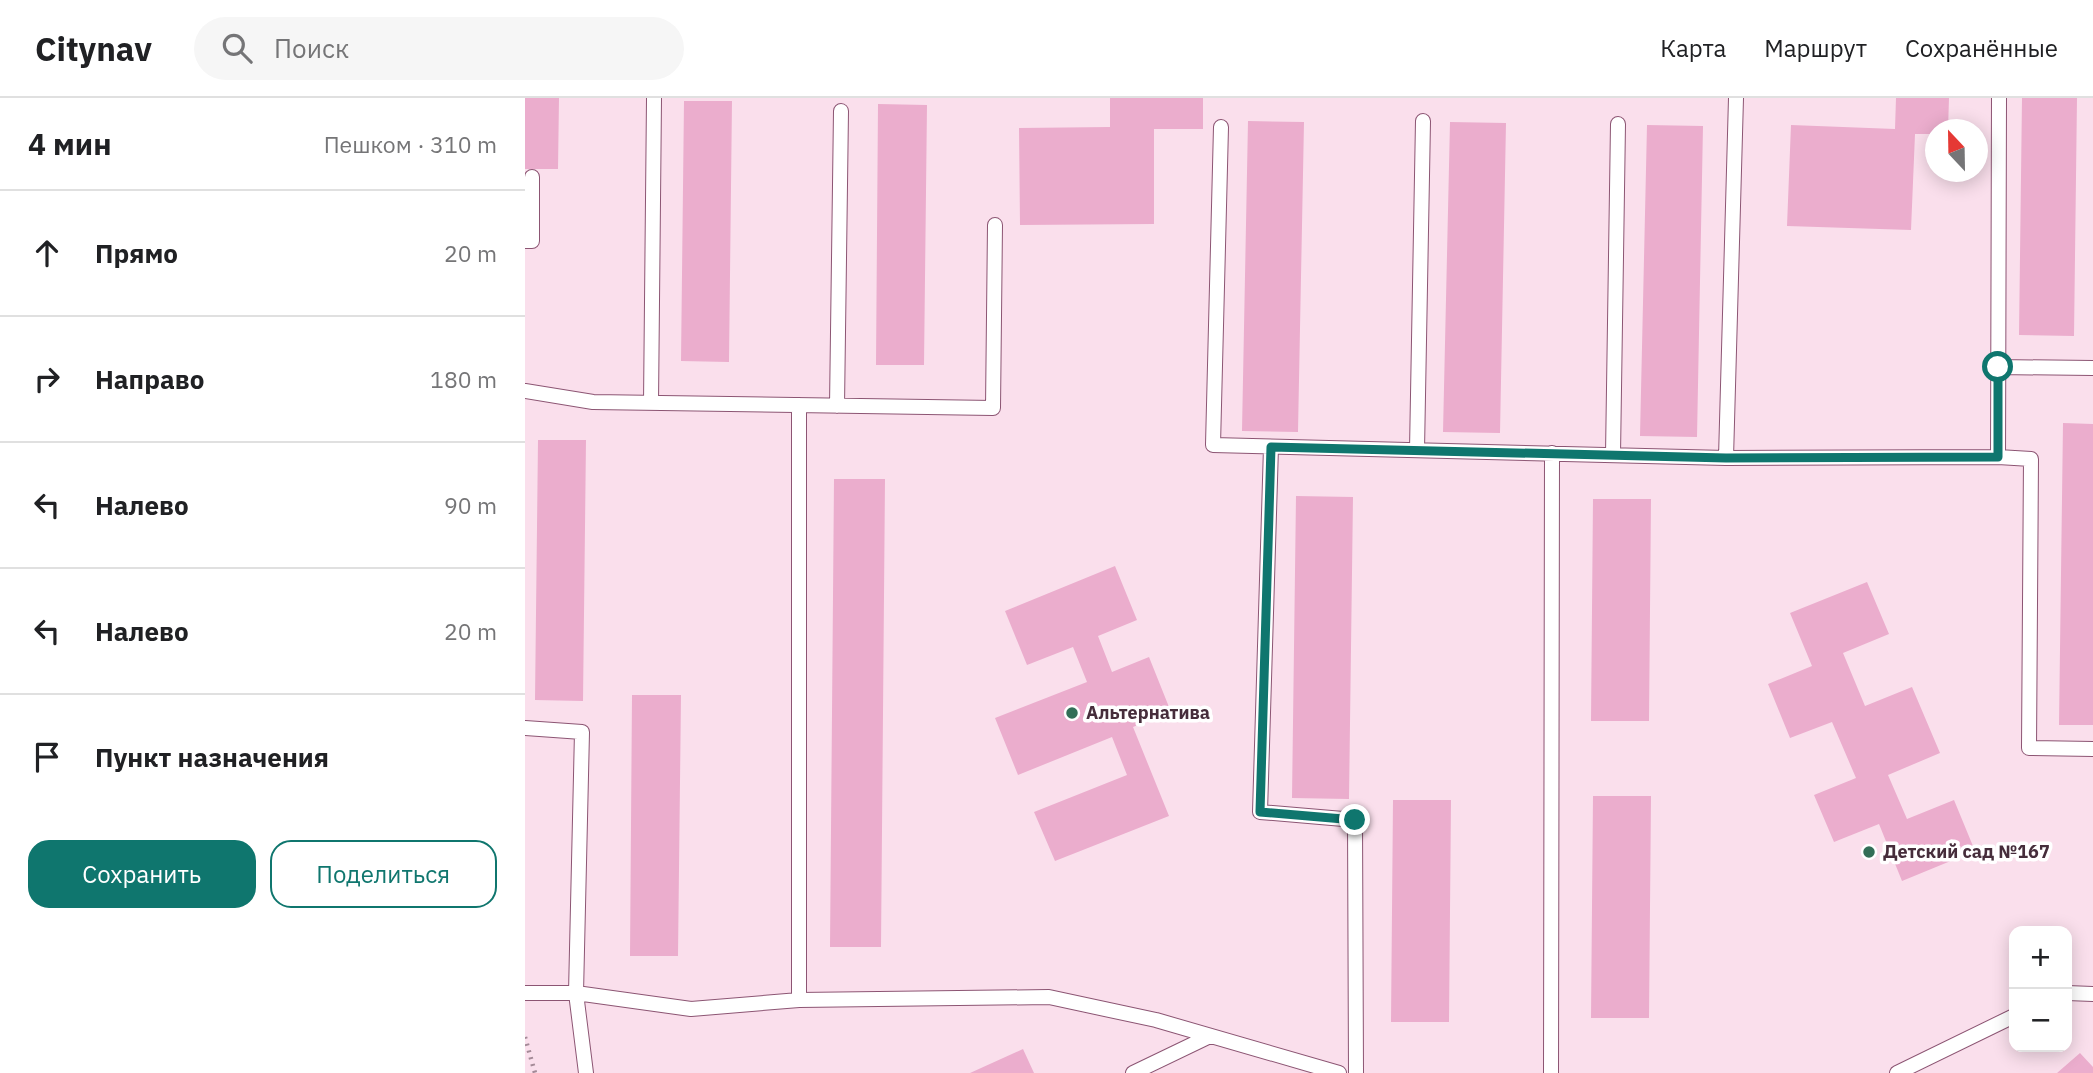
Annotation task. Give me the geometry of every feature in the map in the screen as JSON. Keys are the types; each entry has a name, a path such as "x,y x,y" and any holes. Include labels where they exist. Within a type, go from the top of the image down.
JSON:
{"lane":[{"path":"1726,458 1736,98"},
{"path":"1998,457 1999,98"},
{"path":"652,403 654,99"},
{"path":"837,406 841,111"},
{"path":"1417,450 1423,121"},
{"path":"1613,455 1618,124"},
{"path":"1221,127 1213,445 1726,458 2031,459 2029,748 2093,749"},
{"path":"525,241 532,241 532,177"},
{"path":"525,391 593,402 993,408 996,225"},
{"path":"1998,367 2093,368"},
{"path":"799,405 799,1000"},
{"path":"1271,447 1260,812 1355,820 1356,1073"},
{"path":"1551,1073 1552,453"},
{"path":"525,728 582,732 576,993 586,1073"},
{"path":"525,993 576,993 691,1009 799,1000 1049,997 1156,1020 1339,1073"},
{"path":"2072,993 2093,995"},
{"path":"1897,1073 2009,1018"},
{"path":"1133,1073 1210,1036"}],"path":[{"path":"525,1037 535,1073"}],"building":[{"path":"525,98 559,98 558,169 525,169"},
{"path":"1110,98 1203,98 1203,129 1154,129 1154,224 1020,225 1019,128 1110,127"},
{"path":"1896,98 1949,98 1948,119 1925,119 1925,134 1915,134 1911,230 1787,226 1791,125 1895,129"},
{"path":"2022,98 2077,98 2074,336 2019,335"},
{"path":"684,101 732,101 729,362 681,361"},
{"path":"878,104 927,105 924,365 876,365"},
{"path":"1248,121 1304,122 1298,432 1242,431"},
{"path":"1450,122 1506,123 1500,433 1443,432"},
{"path":"1647,125 1703,126 1697,437 1640,436"},
{"path":"2063,423 2093,424 2093,725 2059,725"},
{"path":"538,440 586,440 583,701 535,700"},
{"path":"834,479 885,479 881,947 830,947"},
{"path":"1296,496 1353,497 1349,799 1292,798"},
{"path":"1593,499 1651,499 1649,721 1591,721"},
{"path":"1115,566 1137,620 1098,636 1112,672 1149,657 1171,712 1133,727 1169,816 1055,861 1034,812 1127,775 1112,737 1018,775 995,718 1087,682 1073,647 1027,665 1005,611"},
{"path":"1867,582 1889,634 1843,653 1865,706 1912,687 1940,753 1888,775 1907,819 1954,800 1975,851 1902,881 1879,824 1834,842 1814,795 1856,778 1832,722 1790,738 1768,684 1812,666 1790,613"},
{"path":"632,695 681,695 678,956 630,956"},
{"path":"1593,796 1651,796 1649,1018 1591,1018"},
{"path":"1393,800 1451,800 1449,1022 1391,1022"},
{"path":"1023,1049 1034,1073 970,1073"},
{"path":"2080,1053 2093,1067 2093,1073 2057,1073"}],"place":[{"name":"Альтернатива","path":"1072,713"},
{"name":"Детский сад №167","path":"1869,852"}],"route":[{"path":"1355,820 1260,812 1271,447 1726,458 1998,457 1998,367"}]}
